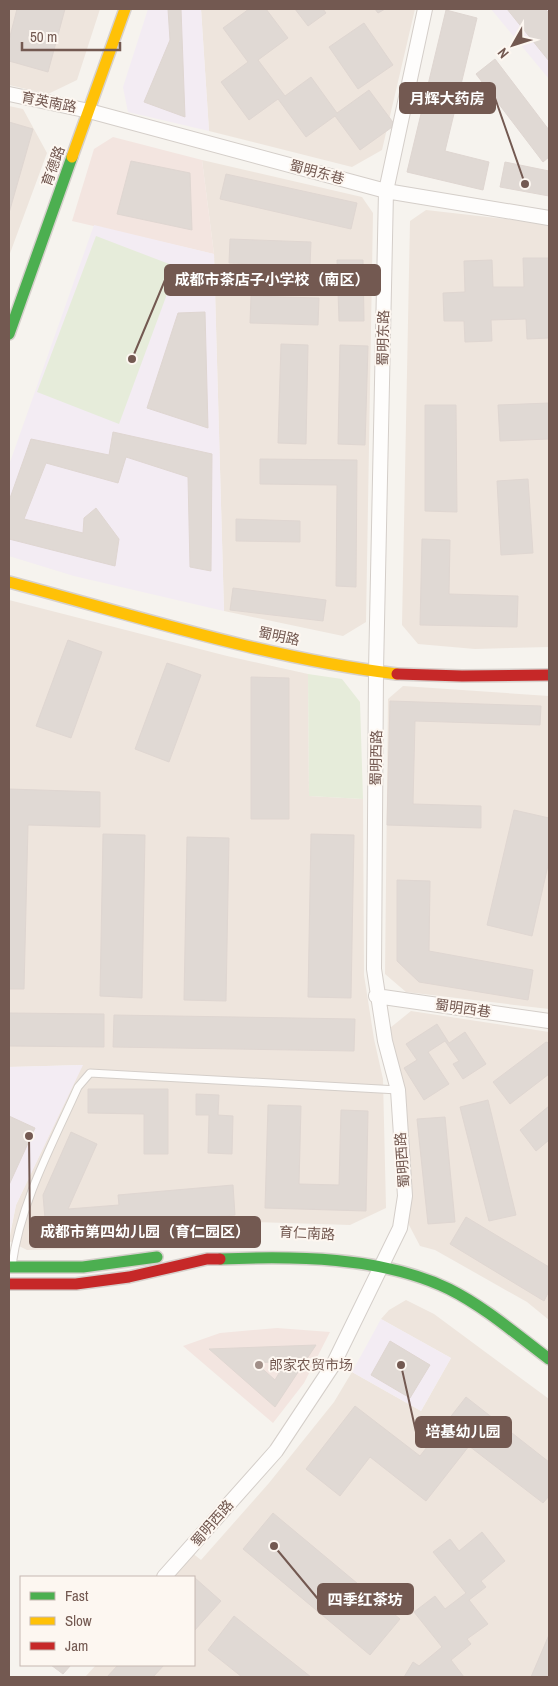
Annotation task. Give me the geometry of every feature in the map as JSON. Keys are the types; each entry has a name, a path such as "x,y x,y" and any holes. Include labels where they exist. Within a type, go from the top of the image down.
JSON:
{"street":[{"name":"育德路","path":"9,334 125,9"},
{"name":"蜀明东路","path":"376,671 386,191 425,9"},
{"name":"育英南路","path":"9,94 89,110"},
{"name":"蜀明东巷","path":"89,110 386,191 549,218"},
{"name":"蜀明路","path":"9,582 208,636 287,654 376,671 414,674 549,675"},
{"name":"蜀明西路","path":"165,1576 276,1452 333,1365 381,1268 382,1254 400,1228 405,1196 398,1090 376,996 374,960 376,671"},
{"name":"蜀明西巷","path":"376,996 549,1021"},
{"name":"育仁南路","path":"10,1267 38,1270 105,1266 208,1248 272,1246"},
{"name":"育仁南路","path":"300,1246 382,1254"},
{"path":"9,1284 76,1284 129,1277 207,1259 286,1256 381,1268 412,1275 449,1289 500,1321 549,1359"},
{"path":"465,1284 549,1346"}],"lane":[{"path":"10,1267 16,1236 26,1203 78,1087 90,1073 398,1090"}],"shaded area":[{"path":"9,9 100,9 77,80 48,94 9,85"},
{"path":"148,9 201,9 209,131 128,112 123,87"},
{"path":"201,9 415,9 382,150 352,167 209,131"},
{"path":"491,9 549,9 549,79"},
{"path":"9,106 23,109 47,153 9,256"},
{"path":"113,137 202,160 214,254 72,221 94,149"},
{"path":"202,160 362,197 373,213 366,622 343,636 224,611 214,254"},
{"path":"426,210 549,224 549,647 475,649 418,644 402,625 410,221"},
{"path":"94,225 214,254 224,611 74,576 9,556 9,465"},
{"path":"9,600 227,656 308,674 309,796 363,799 364,975 374,1039 383,1079 386,1208 350,1225 221,1221 109,1248 27,1250 9,1241 16,1205 82,1065 9,1067"},
{"path":"403,686 549,696 549,1009 406,992 385,974 388,699"},
{"path":"411,1011 549,1032 549,1320 527,1302 435,1250 420,1246 409,1225 409,1151 404,1091 390,1028"},
{"path":"83,1065 16,1205 9,1238 9,1067"},
{"path":"406,1300 434,1314 549,1399 549,1677 85,1677 95,1666 195,1666 195,1576 171,1576 191,1552 201,1560 269,1483 334,1402 352,1372 421,1411 451,1358 381,1319 389,1310"},
{"path":"381,1319 451,1358 421,1411 352,1372"},
{"name":"郎家农贸市场","path":"277,1328 330,1332 304,1383 273,1423 183,1346 220,1333"}],"green space":[{"path":"96,236 177,267 119,424 37,392"},
{"path":"308,674 342,679 360,702 363,799 309,796"}],"building":[{"path":"17,9 65,9 48,72 9,61 9,40"},
{"path":"168,9 181,9 185,117 144,102 170,40"},
{"path":"249,9 266,9 288,38 258,60 285,96 311,77 337,113 369,90 395,125 360,150 335,116 306,137 278,99 249,120 221,82 248,62 223,28"},
{"path":"295,9 323,9 326,13 308,26"},
{"path":"375,9 385,9 378,13"},
{"path":"507,9 545,9 549,13 549,61"},
{"path":"446,10 477,18 445,151 489,162 483,190 407,172"},
{"path":"364,23 393,65 358,89 329,47"},
{"path":"495,59 549,130 549,157 543,162 476,74"},
{"path":"9,122 33,129 9,213"},
{"path":"131,161 190,173 192,230 117,214"},
{"path":"505,162 549,171 549,196 500,187"},
{"path":"226,174 357,203 351,229 220,199"},
{"path":"230,239 311,242 310,266 229,263"},
{"path":"523,258 549,258 549,338 527,339 526,319 491,320 492,341 465,342 464,321 444,321 443,293 465,292 464,261 492,260 493,287 524,287"},
{"path":"337,260 363,260 364,321 339,321"},
{"path":"251,296 319,298 318,325 250,323"},
{"path":"205,312 208,428 147,408 178,313"},
{"path":"281,344 308,345 306,444 278,443"},
{"path":"340,345 368,346 365,445 338,444"},
{"path":"549,403 549,439 500,441 498,405"},
{"path":"425,405 456,405 457,512 425,511"},
{"path":"113,432 212,454 211,571 190,567 188,477 126,457 118,483 46,463 24,519 83,533 84,518 96,508 119,539 115,566 9,539 9,501 31,439 109,455"},
{"path":"260,459 357,460 356,587 336,586 337,485 260,484"},
{"path":"528,479 533,553 501,555 497,481"},
{"path":"236,519 300,521 300,542 236,541"},
{"path":"422,539 450,540 449,594 518,596 517,627 420,625"},
{"path":"233,588 326,600 323,621 230,610"},
{"path":"68,640 102,652 71,738 36,726"},
{"path":"167,663 201,675 169,762 135,749"},
{"path":"251,677 289,678 289,819 251,819"},
{"path":"390,701 541,706 540,725 415,721 413,804 481,806 481,828 387,825"},
{"path":"9,789 100,792 100,827 28,825 24,989 9,989"},
{"path":"514,810 549,818 549,861 532,936 487,925"},
{"path":"103,834 145,835 142,998 100,996"},
{"path":"311,834 354,835 351,998 308,997"},
{"path":"187,837 229,838 226,1001 184,1000"},
{"path":"397,880 430,881 429,951 533,970 528,1000 419,982 397,961"},
{"path":"9,1013 104,1014 104,1047 9,1046"},
{"path":"114,1015 355,1019 354,1051 113,1047"},
{"path":"437,1024 449,1043 465,1032 486,1064 463,1079 453,1064 459,1061 445,1041 428,1052 449,1084 424,1100 404,1068 417,1060 406,1044"},
{"path":"546,1042 549,1043 549,1074 510,1104 493,1082"},
{"path":"88,1089 168,1089 168,1154 144,1154 144,1114 88,1113"},
{"path":"196,1094 219,1095 218,1115 233,1116 232,1154 208,1153 209,1115 196,1115"},
{"path":"488,1100 516,1215 489,1221 460,1107"},
{"path":"268,1105 301,1106 299,1184 339,1185 341,1110 368,1111 366,1211 265,1208"},
{"path":"549,1106 549,1140 536,1151 520,1130"},
{"path":"9,1116 35,1128 9,1185"},
{"path":"445,1117 455,1222 428,1224 417,1119"},
{"path":"71,1132 97,1144 68,1209 119,1205 118,1195 233,1185 235,1215 46,1231 43,1195"},
{"path":"466,1217 549,1267 549,1291 544,1301 450,1244"},
{"path":"390,1341 430,1365 410,1398 371,1375"},
{"path":"316,1345 275,1407 209,1349","holes":["286,1361 275,1380 256,1363"]},
{"path":"466,1397 549,1462 549,1496 543,1503 469,1446 426,1501 370,1457 340,1496 306,1469 355,1406 420,1456"},
{"path":"273,1513 400,1619 370,1655 243,1549"},
{"path":"482,1532 505,1561 481,1581 486,1587 469,1600 488,1624 467,1639 471,1644 451,1660 464,1677 404,1677 413,1662 419,1666 442,1647 414,1612 435,1596 445,1609 466,1593 433,1552 450,1539 459,1551"},
{"path":"195,1578 221,1601 195,1630"},
{"path":"234,1616 311,1677 242,1677 208,1650"},
{"path":"549,1635 549,1677 531,1677"},
{"path":"52,1666 70,1666 63,1674"},
{"path":"117,1666 163,1666 153,1677 107,1677"}],"traffic: fast":[{"path":"9,334 72,157"},
{"path":"9,1267 83,1267 157,1257"},
{"path":"220,1259 307,1258 336,1260 366,1264 423,1278 449,1289 475,1304 549,1359"}],"traffic: slow":[{"path":"72,157 125,9"},
{"path":"9,582 250,647 299,658 397,674"}],"traffic: jam":[{"path":"397,674 462,676 549,675"},
{"path":"9,1284 76,1284 129,1277 207,1259 220,1259"}],"place":[{"name":"月辉大药房","path":"525,184"},
{"name":"成都市茶店子小学校（南区）","path":"132,359"},
{"name":"成都市第四幼儿园（育仁园区）","path":"29,1136"},
{"name":"郎家农贸市场","path":"259,1365"},
{"name":"培基幼儿园","path":"401,1365"},
{"name":"四季红茶坊","path":"274,1546"}]}
